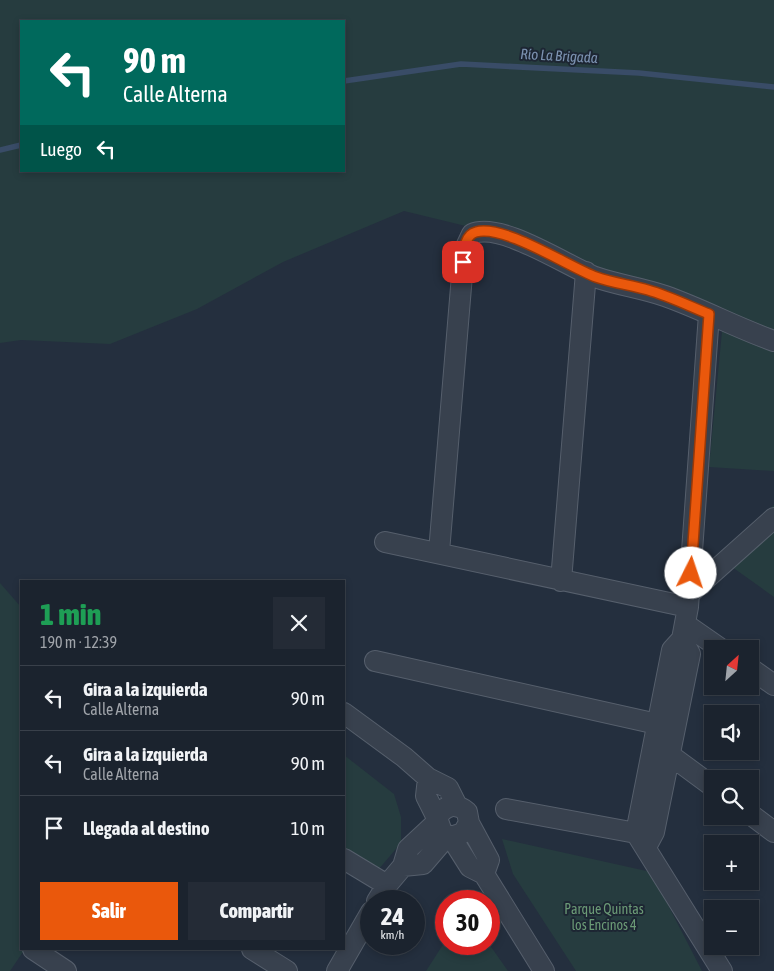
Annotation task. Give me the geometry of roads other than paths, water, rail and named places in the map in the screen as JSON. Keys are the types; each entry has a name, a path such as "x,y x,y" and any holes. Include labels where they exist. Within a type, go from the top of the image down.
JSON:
{"street":[{"path":"439,552 464,251 467,240 472,234 481,232 532,245 586,272 649,290 774,341"},
{"path":"561,581 586,272"},
{"path":"709,314 686,616 690,654 666,726 641,840 722,971"},
{"path":"686,616 774,518"},
{"path":"385,542 439,552 561,581 686,616 711,640"},
{"path":"375,661 666,726"},
{"path":"759,674 774,685"},
{"path":"345,714 404,757 428,778 448,788 457,806 467,812 469,823 489,860 484,874"},
{"path":"506,809 641,840 654,832 670,755 666,726"},
{"path":"670,755 704,780"},
{"path":"428,778 426,796 443,829 470,867 484,874 544,971"},
{"path":"384,890 403,866 422,864 443,829 445,808 457,806"},
{"path":"759,821 774,832"},
{"path":"443,829 463,833 469,823"},
{"path":"345,860 379,890"},
{"path":"338,971 360,932"},
{"path":"34,950 66,971"},
{"path":"254,950 287,971"}],"waterway":[{"name":"Río La Brigada","path":"345,81 461,64 639,73 774,87"},
{"name":"Río La Brigada","path":"0,150 20,145"}],"park label":[{"name":"Parque Quintas los Encinos 4","path":"604,918"}]}
